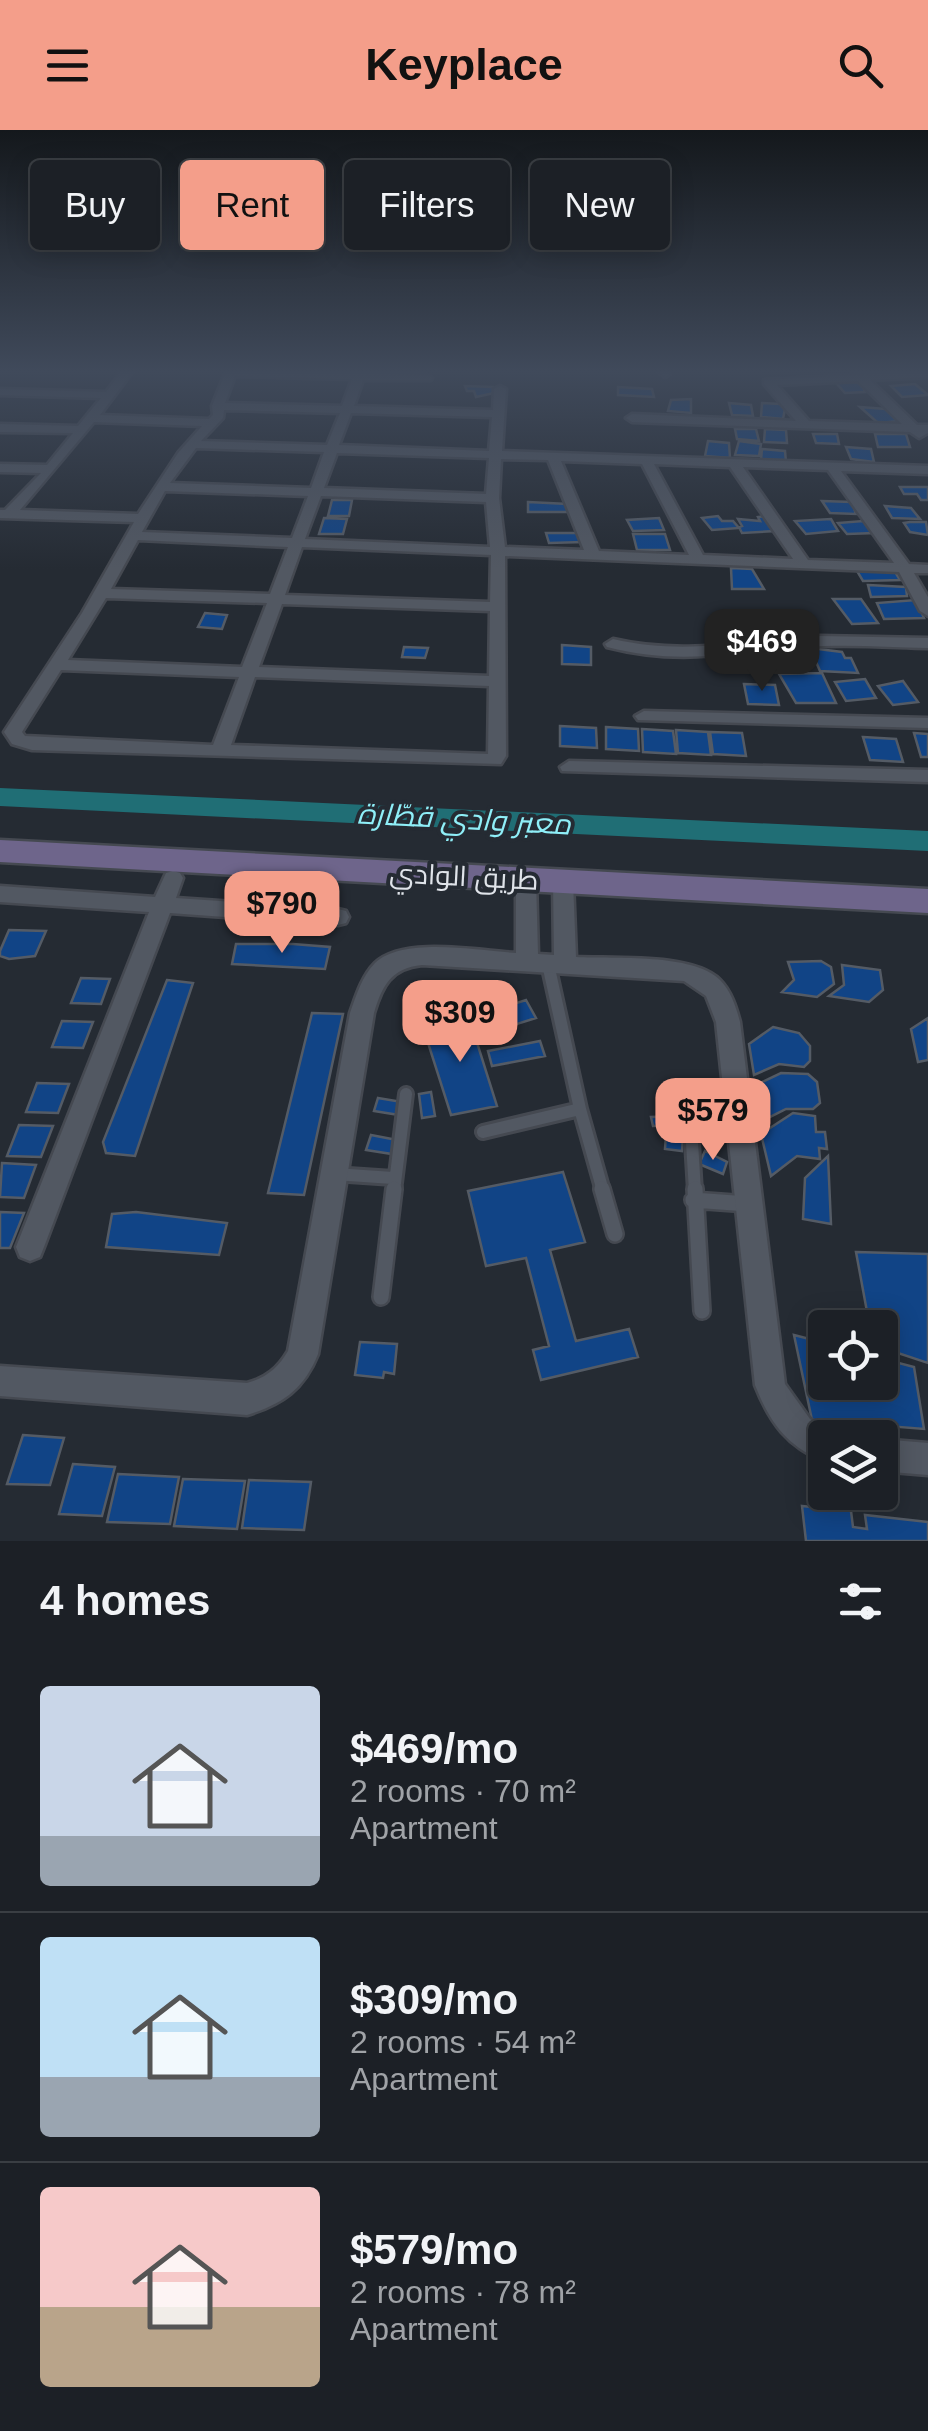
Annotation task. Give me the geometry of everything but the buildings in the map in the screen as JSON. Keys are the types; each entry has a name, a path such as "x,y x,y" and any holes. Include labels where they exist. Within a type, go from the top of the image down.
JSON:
{"main road":[{"name":"طريق الوادي","path":"0,851 928,917"},
{"name":"طريق الوادي","path":"0,868 168,890 526,888"},
{"name":"طريق الوادي","path":"563,890 928,901"}],"street":[{"path":"4,514 51,470 76,437"},
{"path":"198,437 143,518 102,593 13,732 18,740 32,744 494,760 498,551 492,498 496,437"},
{"path":"220,749 338,437"},
{"path":"743,437 797,446 832,467 903,566 928,611"},
{"path":"192,444 734,464 797,446 802,437"},
{"path":"553,457 593,554"},
{"path":"647,462 697,557"},
{"path":"734,464 802,562"},
{"path":"832,467 928,470"},
{"path":"0,468 51,470"},
{"path":"164,487 492,498"},
{"path":"4,514 143,518"},
{"path":"132,536 928,569"},
{"path":"102,593 496,607"},
{"path":"614,644 653,655 697,656 809,642 928,644"},
{"path":"56,665 497,682"},
{"path":"644,716 928,723"},
{"path":"569,767 928,776"},
{"path":"526,888 546,964"},
{"path":"0,894 168,890 338,917"},
{"path":"30,1247 168,890"},
{"path":"546,964 563,890"},
{"path":"0,1381 247,1399 269,1394 286,1382 302,1354 360,1024 380,969 409,956 684,972 715,986 723,998 770,1385 776,1402 808,1437"},
{"path":"898,1456 928,1459"}],"lane":[{"path":"546,964 615,1234"},
{"path":"381,1297 406,1094"},
{"path":"688,1094 702,1312"},
{"path":"483,1132 580,1109"},
{"path":"333,1174 394,1178"},
{"path":"693,1200 749,1204"}],"waterway":[{"name":"معبر وادي قطّارة","path":"0,797 928,841"}]}
